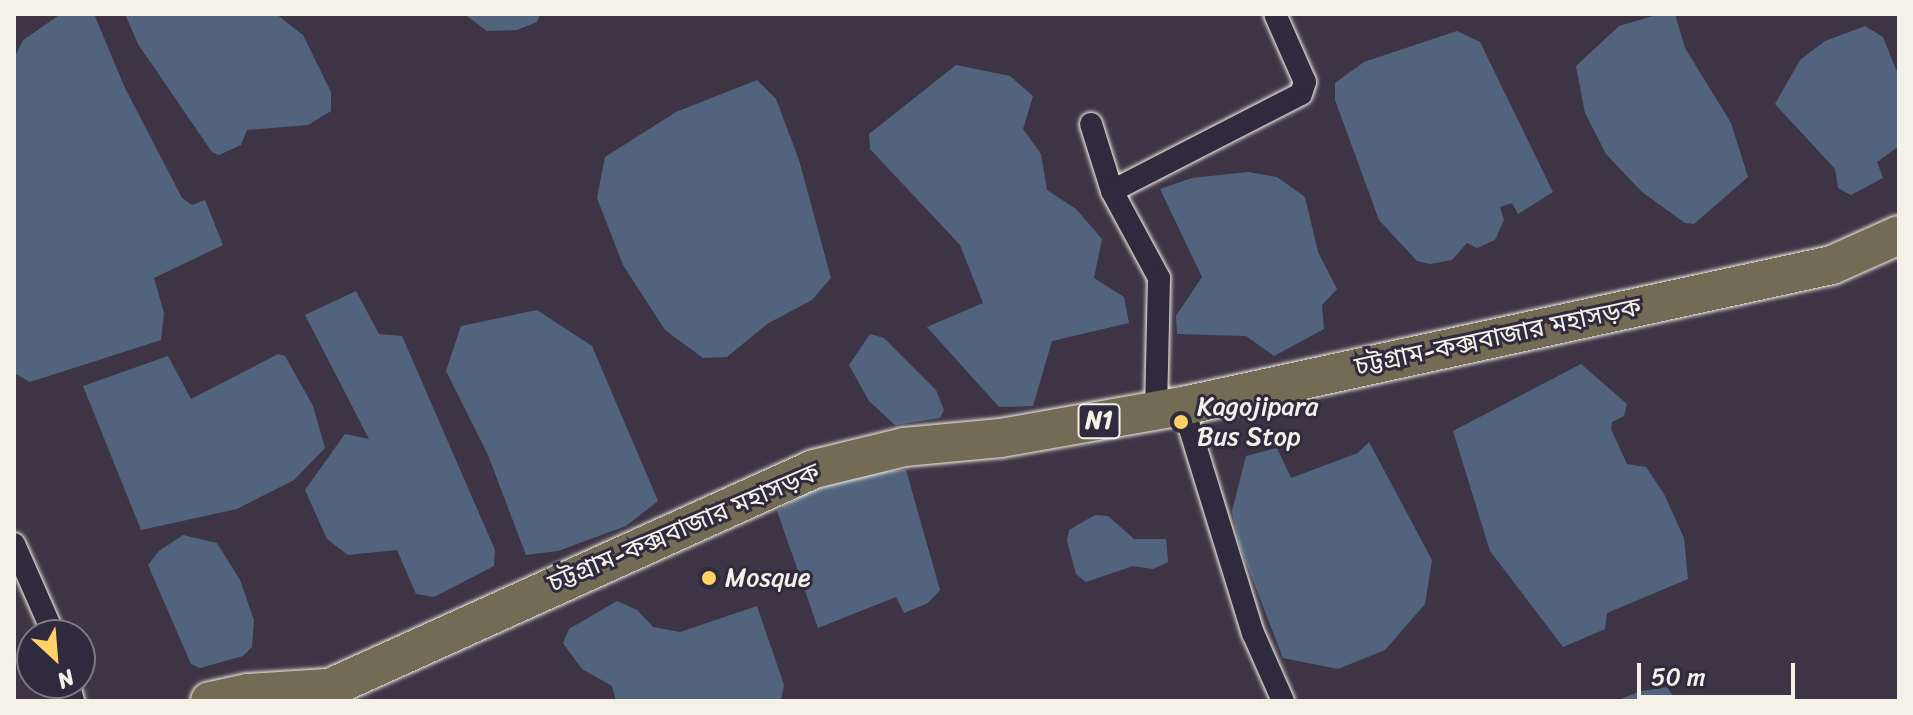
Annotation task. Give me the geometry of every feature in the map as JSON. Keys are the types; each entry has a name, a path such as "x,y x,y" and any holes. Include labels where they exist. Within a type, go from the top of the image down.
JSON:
{"highway":[{"name":"চট্টগ্রাম-কক্সবাজার মহাসড়ক","path":"210,701 248,693 314,694 814,469 904,447 1001,438 1170,409 1832,265 1899,235"}],"street":[{"path":"1112,191 1291,104 1301,94 1305,82 1275,14"},
{"path":"1091,124 1112,191 1159,278 1170,409 1253,633 1283,701"},
{"path":"14,544 47,619"}],"water":[{"path":"61,14 94,14 125,88 182,198 192,205 205,200 223,245 154,278 164,313 161,340 30,382 16,374 14,365 14,58 23,40"},
{"path":"125,14 276,14 303,35 331,92 331,111 308,125 247,130 241,145 219,155 212,152 138,44"},
{"path":"464,14 540,14 537,22 517,30 487,31"},
{"path":"1660,14 1675,14 1685,48 1731,123 1748,177 1694,224 1685,223 1642,192 1606,154 1585,113 1576,66 1619,26"},
{"path":"1865,26 1883,37 1899,77 1899,146 1877,162 1883,178 1851,195 1838,188 1835,169 1775,104 1800,60 1825,41"},
{"path":"1457,31 1480,42 1553,192 1518,214 1512,203 1500,207 1504,220 1495,240 1477,248 1467,243 1452,260 1430,264 1417,261 1379,220 1335,100 1335,83 1364,62"},
{"path":"956,65 1010,76 1033,96 1023,129 1041,154 1047,190 1076,209 1102,239 1094,278 1124,297 1129,323 1052,341 1033,406 999,407 927,327 983,303 960,245 870,149 869,134"},
{"path":"757,80 776,99 799,160 831,278 812,300 767,324 727,357 703,358 665,330 623,265 597,198 605,157 676,112"},
{"path":"1248,172 1277,177 1305,197 1318,252 1337,289 1322,305 1324,329 1274,356 1246,336 1177,334 1176,316 1202,277 1160,189 1192,178"},
{"path":"356,291 379,334 402,336 495,550 494,566 434,597 416,594 397,550 348,555 327,539 305,490 345,434 369,439 305,315"},
{"path":"537,310 592,346 658,501 626,526 558,551 526,555 488,455 446,371 461,326"},
{"path":"870,334 884,338 936,390 944,410 940,418 895,425 869,401 849,365"},
{"path":"278,354 285,356 313,406 325,448 294,480 237,509 141,530 83,386 168,356 191,399"},
{"path":"1581,364 1627,404 1624,416 1612,422 1611,429 1627,464 1646,467 1664,494 1684,538 1688,579 1607,613 1605,629 1563,647 1490,551 1453,431"},
{"path":"1369,442 1432,560 1425,604 1385,650 1338,669 1283,658 1240,547 1232,511 1246,456 1277,448 1291,478 1358,453"},
{"path":"906,470 940,590 928,603 904,613 896,597 818,628 777,511 808,492 866,473"},
{"path":"1095,515 1108,516 1134,539 1166,539 1168,562 1153,569 1133,566 1086,582 1076,574 1067,541 1069,530"},
{"path":"183,535 217,543 240,580 254,620 252,647 243,656 200,668 191,664 148,565 159,551"},
{"path":"617,601 637,610 653,627 680,632 757,606 784,685 781,701 616,701 612,686 582,669 563,643 569,629"},
{"path":"1667,687 1676,701 1616,701 1641,691"}],"place":[{"name":"Kagojipara Bus Stop","path":"1181,422"},
{"name":"Mosque","path":"709,578"}]}
